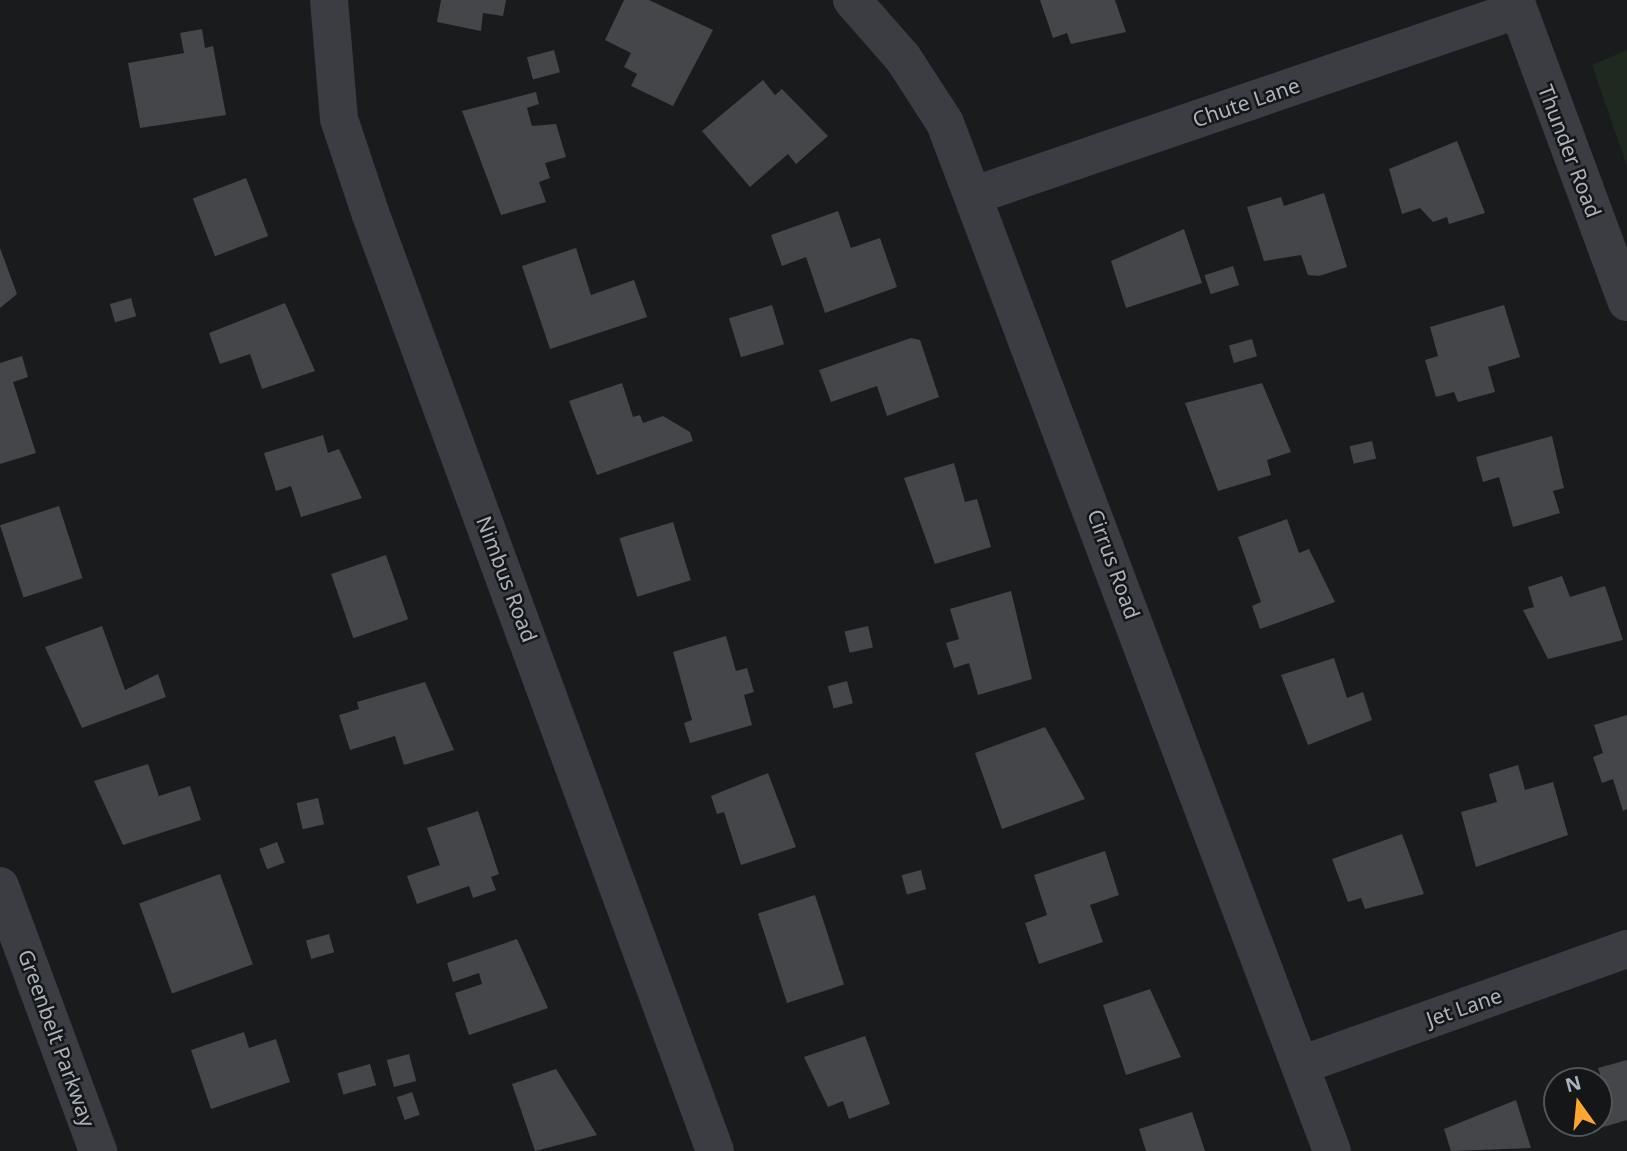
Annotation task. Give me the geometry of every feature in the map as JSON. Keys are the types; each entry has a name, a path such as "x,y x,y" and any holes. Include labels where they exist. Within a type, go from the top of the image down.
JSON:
{"street":[{"name":"Nimbus Road","path":"329,0 339,119 367,203 715,1151"},
{"name":"Cirrus Road","path":"852,0 903,58 945,123 975,195 1332,1151"},
{"name":"Chute Lane","path":"975,195 1516,5"},
{"name":"Thunder Road","path":"1516,5 1627,302"},
{"name":"Greenbelt Parkway","path":"0,886 98,1151"},
{"name":"Jet Lane","path":"1301,1065 1627,949"}],"shaded area":[{"path":"1627,50 1627,166 1592,65"}],"building":[{"path":"441,0 506,0 503,16 483,13 481,31 437,22"},
{"path":"624,0 649,0 713,30 673,106 631,86 637,74 624,67 631,53 605,40"},
{"path":"1040,0 1115,0 1126,32 1071,44 1067,33 1053,38"},
{"path":"202,29 205,48 213,46 226,115 140,128 128,63 184,53 180,33"},
{"path":"554,50 560,72 533,79 527,57"},
{"path":"763,80 775,95 782,89 828,136 796,164 788,154 750,187 702,131"},
{"path":"536,92 539,104 527,108 532,126 556,124 566,157 545,163 550,178 539,182 546,202 501,215 462,111"},
{"path":"1457,141 1485,213 1449,224 1447,217 1433,222 1420,208 1402,214 1389,169"},
{"path":"246,178 268,236 215,256 193,198"},
{"path":"1324,193 1347,267 1319,276 1308,275 1301,255 1264,261 1247,207 1281,197 1284,206"},
{"path":"838,211 851,248 880,238 897,287 825,313 806,257 782,266 771,235"},
{"path":"1184,229 1202,283 1126,308 1111,261"},
{"path":"0,248 17,294 0,308"},
{"path":"576,248 591,295 634,280 647,317 550,349 522,266"},
{"path":"1233,266 1239,285 1211,294 1204,275"},
{"path":"131,298 136,316 115,322 110,304"},
{"path":"285,303 315,371 262,389 250,354 220,364 209,333"},
{"path":"772,305 784,344 741,357 729,318"},
{"path":"1504,305 1520,357 1488,367 1495,392 1458,402 1454,392 1436,397 1425,360 1438,356 1430,327"},
{"path":"911,338 920,340 939,397 887,416 877,386 831,402 819,370"},
{"path":"1252,339 1257,356 1234,363 1229,346"},
{"path":"22,356 28,377 13,382 36,453 0,464 0,363"},
{"path":"622,383 633,417 640,415 643,423 663,416 690,432 693,441 597,475 569,401"},
{"path":"1262,383 1291,452 1267,460 1271,475 1218,491 1185,403"},
{"path":"323,435 328,453 339,449 362,498 301,517 291,486 276,491 264,453"},
{"path":"1552,436 1564,488 1553,491 1560,513 1513,527 1499,477 1483,482 1476,457"},
{"path":"1372,441 1376,459 1354,464 1350,446"},
{"path":"954,463 965,502 977,499 991,547 935,564 904,478"},
{"path":"59,506 82,578 24,597 0,525"},
{"path":"1287,519 1299,553 1309,549 1335,602 1260,629 1252,606 1261,602 1238,537"},
{"path":"673,522 691,580 637,597 619,538"},
{"path":"386,555 408,619 353,638 331,574"},
{"path":"1562,576 1570,597 1605,586 1623,640 1548,659 1523,610 1534,607 1528,587"},
{"path":"1011,591 1032,679 978,695 969,663 954,668 946,643 959,639 950,609"},
{"path":"102,626 125,690 158,674 166,697 82,728 45,647"},
{"path":"868,626 873,647 850,653 845,631"},
{"path":"726,636 736,671 747,668 754,692 744,695 752,725 690,743 684,723 692,720 673,652"},
{"path":"1334,658 1347,698 1363,692 1372,720 1308,745 1281,675"},
{"path":"847,681 853,703 834,708 828,686"},
{"path":"425,682 454,750 404,765 395,736 350,750 339,715 359,709 357,702"},
{"path":"1627,715 1627,809 1623,811 1613,779 1602,783 1593,757 1603,753 1594,725"},
{"path":"1045,727 1085,799 1002,829 975,753"},
{"path":"148,764 159,796 190,786 201,820 123,845 94,781"},
{"path":"1518,765 1525,790 1553,782 1568,835 1476,867 1461,812 1497,802 1489,774"},
{"path":"768,773 796,847 741,865 724,812 717,814 711,796"},
{"path":"318,798 324,824 303,829 297,803"},
{"path":"478,811 499,874 491,877 496,890 473,898 469,886 417,904 407,876 440,865 427,828"},
{"path":"1402,834 1424,894 1365,909 1361,898 1348,902 1332,859"},
{"path":"277,842 285,863 267,869 259,849"},
{"path":"1105,851 1119,895 1090,905 1103,942 1039,964 1025,923 1047,915 1034,875"},
{"path":"921,870 926,889 907,894 902,875"},
{"path":"220,874 253,964 172,994 139,903"},
{"path":"815,895 844,984 787,1003 758,914"},
{"path":"329,934 334,952 311,959 306,941"},
{"path":"517,939 548,1008 469,1035 455,993 482,984 479,973 453,982 447,963"},
{"path":"1150,989 1181,1057 1126,1075 1103,1005"},
{"path":"244,1032 249,1048 276,1039 290,1082 211,1109 191,1050"},
{"path":"865,1036 890,1104 849,1119 843,1101 828,1107 804,1057"},
{"path":"409,1054 416,1081 394,1087 387,1060"},
{"path":"1627,1060 1627,1120 1613,1124 1613,1067 1602,1067"},
{"path":"370,1064 376,1085 343,1095 337,1073"},
{"path":"556,1069 597,1135 535,1151 512,1084"},
{"path":"412,1092 420,1115 405,1120 397,1097"},
{"path":"1516,1100 1531,1148 1451,1151 1444,1129"},
{"path":"1192,1112 1205,1151 1146,1151 1139,1129"}]}
